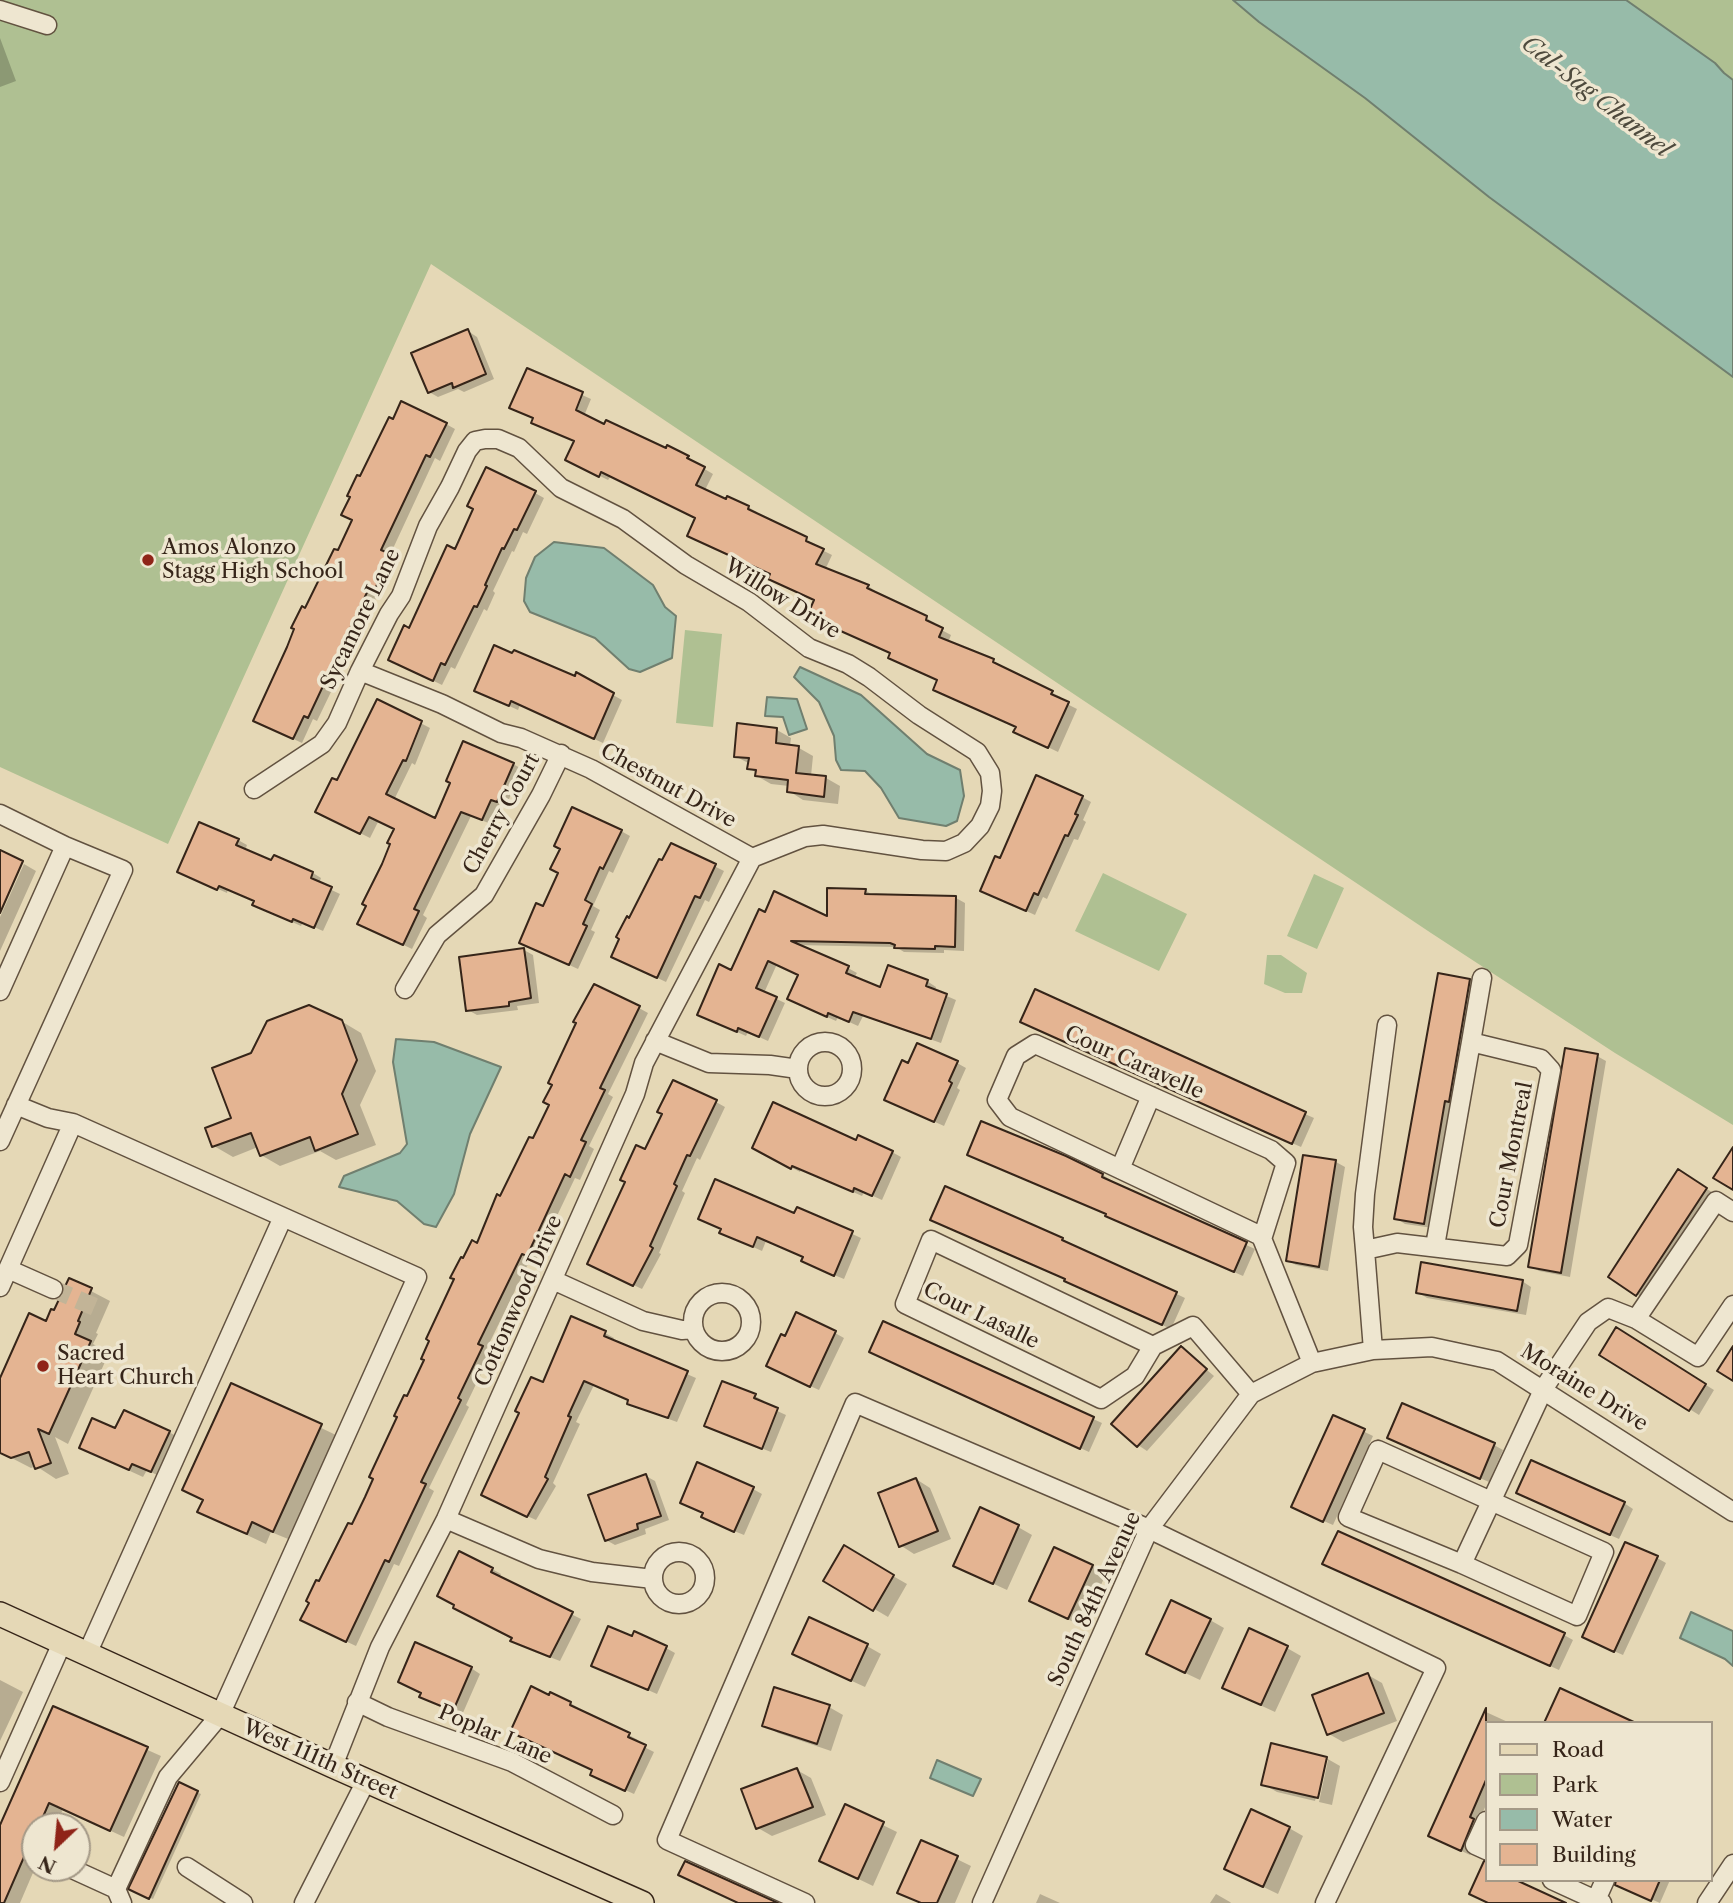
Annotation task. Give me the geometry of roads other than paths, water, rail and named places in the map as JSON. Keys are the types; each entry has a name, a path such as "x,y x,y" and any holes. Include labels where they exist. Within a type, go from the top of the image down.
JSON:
{"main road":[{"name":"West 111th Street","path":"0,1614 642,1903"}],"street":[{"path":"0,10 47,24"},
{"name":"Willow Drive","path":"475,441 498,439 519,448 561,488 623,519 686,565 749,603 809,648 858,671 977,752 990,773 990,806 980,826 964,843 946,851 922,850 823,835 805,837 752,858"},
{"name":"Sycamore Lane","path":"254,789 322,744 337,723 388,614 401,596 428,526 467,451 475,441"},
{"name":"Chestnut Drive","path":"360,671 442,704 500,733 521,738 561,754 752,858"},
{"name":"Cherry Court","path":"405,989 437,935 484,895 561,754"},
{"path":"0,814 65,846 123,870 0,1141"},
{"path":"0,991 65,846"},
{"name":"Cottonwood Drive","path":"333,1766 356,1702 380,1647 446,1519 635,1094 654,1041 752,858"},
{"path":"1435,1245 1482,978"},
{"path":"1373,1350 1363,1227 1387,1025"},
{"path":"654,1041 709,1063 770,1065 798,1069"},
{"name":"Cour Montreal","path":"1365,1250 1397,1242 1507,1256 1518,1245 1551,1070 1541,1059 1534,1056 1471,1042"},
{"name":"Cour Caravelle","path":"1035,1044 1271,1150 1286,1163 1262,1239 1120,1169 1010,1117 997,1100 1016,1056 1035,1044"},
{"path":"1120,1169 1151,1096"},
{"path":"16,1105 48,1118 74,1123 417,1277 220,1715 168,1777 119,1896 91,1880"},
{"path":"53,1289 4,1279 74,1123"},
{"path":"1636,1319 1716,1201 1733,1212"},
{"path":"87,1654 283,1217"},
{"path":"1262,1239 1312,1363"},
{"name":"Cour Lasalle","path":"932,1240 1153,1346 1135,1376 1101,1399 905,1304 932,1240"},
{"path":"553,1280 643,1321 682,1330 694,1329"},
{"path":"1461,1564 1544,1388 1588,1322 1608,1308 1636,1319 1698,1357 1733,1305"},
{"path":"1153,1346 1193,1326 1251,1394"},
{"name":"Moraine Drive","path":"1312,1363 1373,1350 1432,1347 1497,1361 1544,1388 1733,1512"},
{"name":"South 84th Avenue","path":"982,1903 1149,1529 1251,1394 1312,1363"},
{"path":"805,1903 667,1840 855,1402 1149,1529 1436,1668 1325,1903"},
{"path":"1378,1450 1604,1552 1577,1616 1461,1564 1348,1517 1378,1450"},
{"path":"446,1519 539,1559 592,1572 653,1579"},
{"path":"0,1782 62,1643"},
{"name":"Poplar Lane","path":"356,1702 387,1717 512,1762 613,1815"},
{"path":"304,1903 366,1781"},
{"path":"1484,1825 1475,1845 1484,1849"},
{"path":"1707,1903 1733,1864"},
{"path":"187,1867 243,1903"},
{"path":"1556,1882 1599,1901 1604,1882"}],"water":[{"name":"Cal-Sag Channel","path":"1233,0 1626,0 1715,63 1733,80 1733,377 1489,197 1365,98 1259,22"},
{"path":"554,542 604,548 653,585 665,607 676,616 672,658 640,672 629,669 595,638 530,612 524,601 526,578 535,557"},
{"path":"800,667 861,695 927,754 960,770 964,796 957,821 946,826 899,818 881,788 865,771 841,770 836,760 834,736 819,702 794,677"},
{"path":"767,697 797,699 807,729 789,735 783,717 765,716"},
{"path":"396,1039 434,1042 501,1067 470,1134 454,1194 436,1227 424,1224 397,1201 339,1187 344,1176 400,1153 407,1144 393,1062"},
{"path":"1691,1612 1733,1631 1733,1666 1725,1659 1680,1638"},
{"path":"937,1760 981,1779 973,1796 930,1778"}],"tunnel":[{"path":"53,1289 95,1307"}],"place":[{"name":"Amos Alonzo Stagg High School","path":"148,560"},
{"name":"Sacred Heart Church","path":"43,1366"}]}
